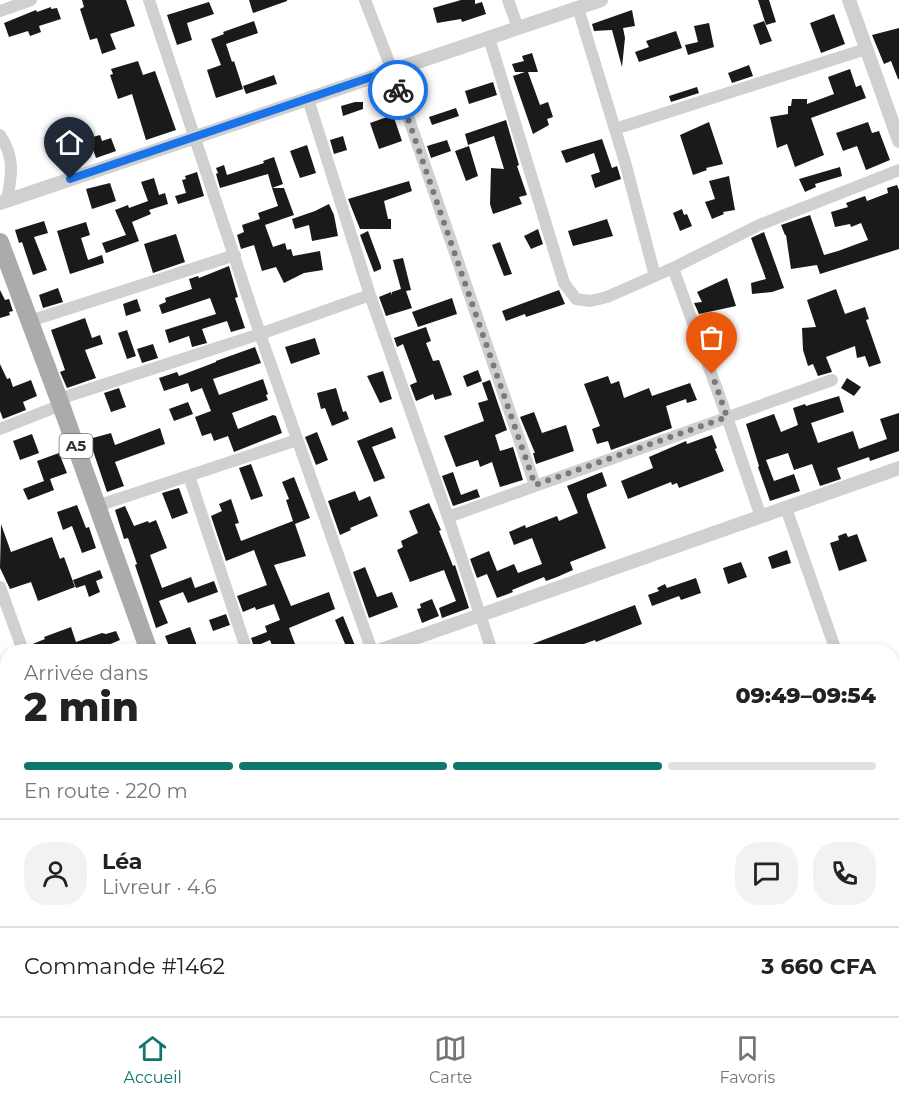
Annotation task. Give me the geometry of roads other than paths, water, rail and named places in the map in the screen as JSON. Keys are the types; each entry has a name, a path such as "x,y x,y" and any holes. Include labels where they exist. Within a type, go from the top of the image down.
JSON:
{"main road":[{"name":"A5","path":"0,242 146,644"}],"street":[{"path":"0,10 31,0"},
{"path":"365,0 392,70 535,485"},
{"path":"508,0 518,28"},
{"path":"4,201 601,0"},
{"path":"849,0 899,141"},
{"path":"152,1 260,334 370,644"},
{"path":"578,8 615,129 655,276"},
{"path":"489,38 564,283 576,299 590,301 608,297 759,225 899,170"},
{"path":"615,129 866,49"},
{"path":"308,99 370,295 490,644"},
{"path":"0,135 6,145 13,169 4,201"},
{"path":"30,321 235,255"},
{"path":"673,268 761,517"},
{"path":"0,429 60,402 370,295"},
{"path":"448,517 832,380"},
{"path":"97,506 297,440"},
{"path":"398,644 899,468"},
{"path":"189,476 246,644"},
{"path":"786,508 834,644"},
{"path":"0,587 20,644"}]}
